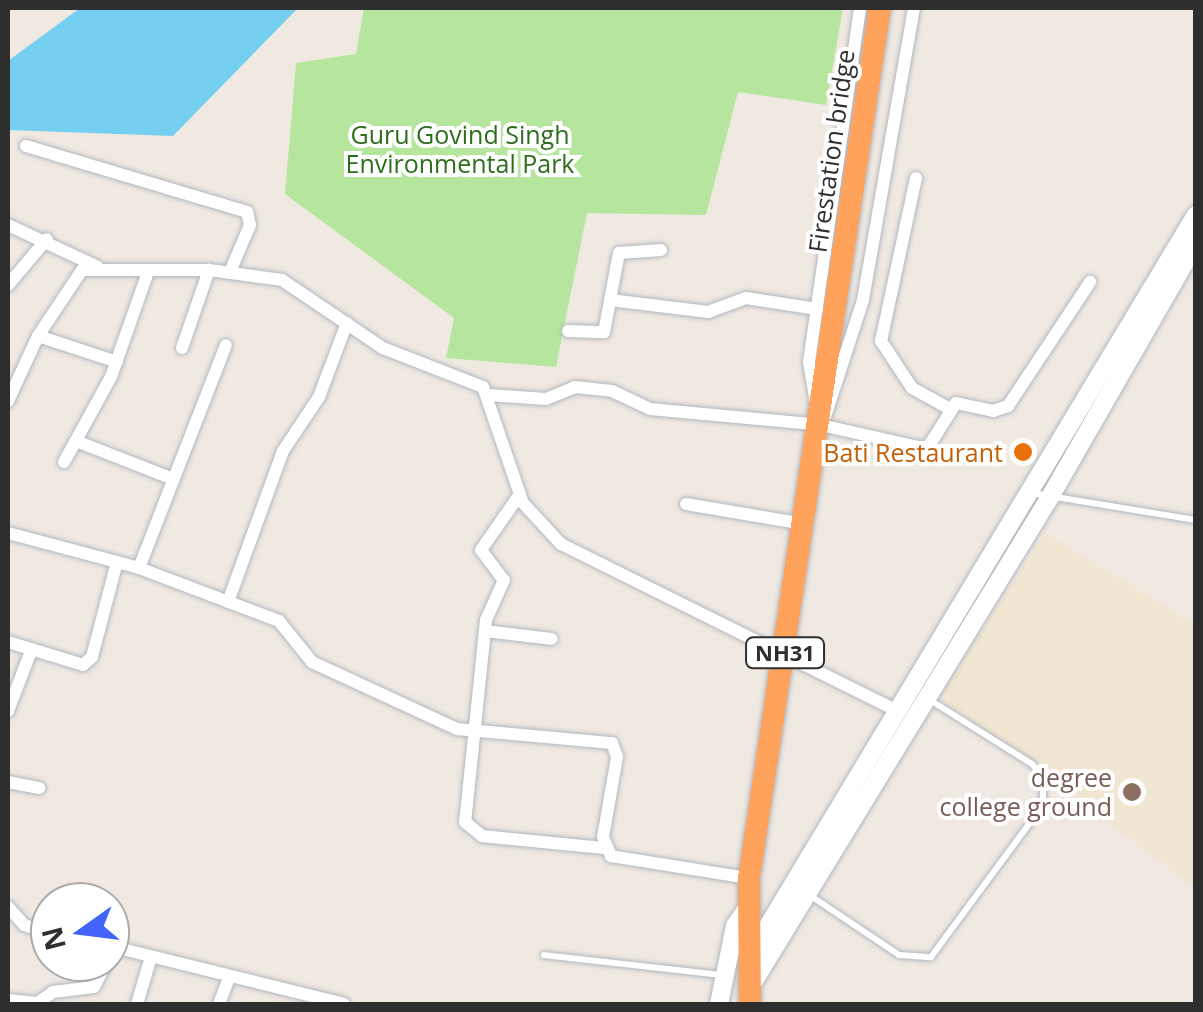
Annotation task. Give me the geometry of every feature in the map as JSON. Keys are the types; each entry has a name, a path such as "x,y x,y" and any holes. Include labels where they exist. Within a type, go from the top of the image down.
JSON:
{"highway":[{"name":"Firestation bridge","path":"827,306 880,8"},
{"name":"NH31","path":"751,994 749,878 821,425 827,306"}],"street":[{"path":"610,300 708,312 746,298 827,306 860,8"},
{"path":"821,425 845,370 863,300 914,8"},
{"path":"26,146 247,212 250,225 230,272"},
{"path":"916,178 880,340 912,388 950,409"},
{"path":"751,994 812,896 1030,493 1196,215"},
{"path":"8,225 47,239 98,266 146,275 209,270 282,280 400,356 466,376 489,395 520,494 534,522 561,544 898,711"},
{"path":"8,284 47,239"},
{"path":"749,956 898,711 920,694 1050,497 1196,243"},
{"path":"568,331 604,332 619,253 661,250"},
{"path":"8,401 38,336 76,276 98,266"},
{"path":"182,348 209,270"},
{"path":"64,462 117,362 146,275"},
{"path":"489,395 546,399 575,387 619,393 650,409 821,425 927,448 939,439 956,403 992,411 1008,406 1090,282"},
{"path":"228,602 279,461 318,397 346,323"},
{"path":"38,336 117,362"},
{"path":"138,568 226,346"},
{"path":"76,441 173,479"},
{"path":"520,494 481,550 504,580 485,631 465,822 472,834 605,848 621,862 749,878"},
{"path":"686,504 804,524"},
{"path":"8,533 138,568 286,626 312,662 473,733 612,743 617,756 605,848"},
{"path":"8,642 77,666 89,662 117,562"},
{"path":"485,631 552,639"},
{"path":"8,711 31,650"},
{"path":"8,782 39,788"},
{"path":"8,907 24,925"},
{"path":"719,1004 735,926 748,907"},
{"path":"8,929 30,927"},
{"path":"130,952 344,1004"},
{"path":"137,1004 151,956"},
{"path":"219,1004 230,976"},
{"path":"8,1000 36,1004 53,992 94,987 97,982"}],"lane":[{"path":"1030,493 1196,520"},
{"path":"812,896 900,955 931,956 942,950 1043,805 1044,778 1032,764 920,694"},
{"path":"544,956 725,975"}],"shaded area":[{"name":"degree college ground","path":"1045,533 1195,624 1195,888 940,697"}],"green space":[{"name":"Guru Govind Singh Environmental Park","path":"364,8 843,8 826,105 738,92 706,215 587,213 556,367 446,358 454,318 285,194 296,63 356,54"}],"water":[{"path":"80,8 298,8 173,136 8,130 8,61"}],"place":[{"name":"Bati Restaurant","path":"1023,452"},
{"name":"degree college ground","path":"1132,792"}]}
